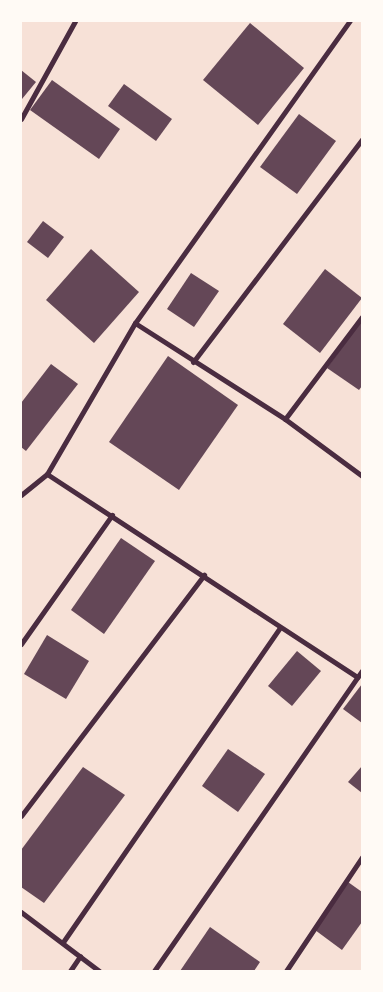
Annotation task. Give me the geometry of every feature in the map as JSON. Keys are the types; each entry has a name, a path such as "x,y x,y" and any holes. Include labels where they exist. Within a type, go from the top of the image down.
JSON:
{"street":[{"path":"21,120 74,21"},
{"path":"21,495 47,474 135,323 350,21"},
{"path":"193,362 362,139"},
{"path":"285,419 362,317"},
{"path":"135,323 193,362 285,419 362,476"},
{"path":"47,474 204,575 280,628 357,677"},
{"path":"21,644 112,515"},
{"path":"21,816 204,575"},
{"path":"63,942 280,628"},
{"path":"154,971 362,671"},
{"path":"286,971 362,857"},
{"path":"21,912 99,971"},
{"path":"70,971 80,956"}],"building":[{"path":"250,23 304,68 258,125 203,80"},
{"path":"21,70 36,82 22,99 21,98"},
{"path":"52,80 120,129 99,159 30,110"},
{"path":"124,84 172,119 156,141 108,106"},
{"path":"299,114 336,141 297,194 260,167"},
{"path":"43,221 64,237 48,258 27,242"},
{"path":"91,249 139,292 94,343 46,300"},
{"path":"325,269 362,298 320,353 283,324"},
{"path":"191,273 219,291 194,327 167,309"},
{"path":"362,320 362,386 359,390 327,368"},
{"path":"168,356 238,405 179,490 109,442"},
{"path":"51,364 78,384 26,451 21,447 21,403"},
{"path":"121,538 155,561 104,634 71,610"},
{"path":"47,635 89,661 66,699 24,674"},
{"path":"297,651 321,671 292,706 268,686"},
{"path":"362,684 362,723 343,709"},
{"path":"228,749 265,774 238,812 202,786"},
{"path":"362,766 362,793 348,782"},
{"path":"83,767 125,795 44,903 21,887 21,850"},
{"path":"348,882 362,892 362,922 342,950 315,930"},
{"path":"210,927 260,962 254,971 180,971"}]}
